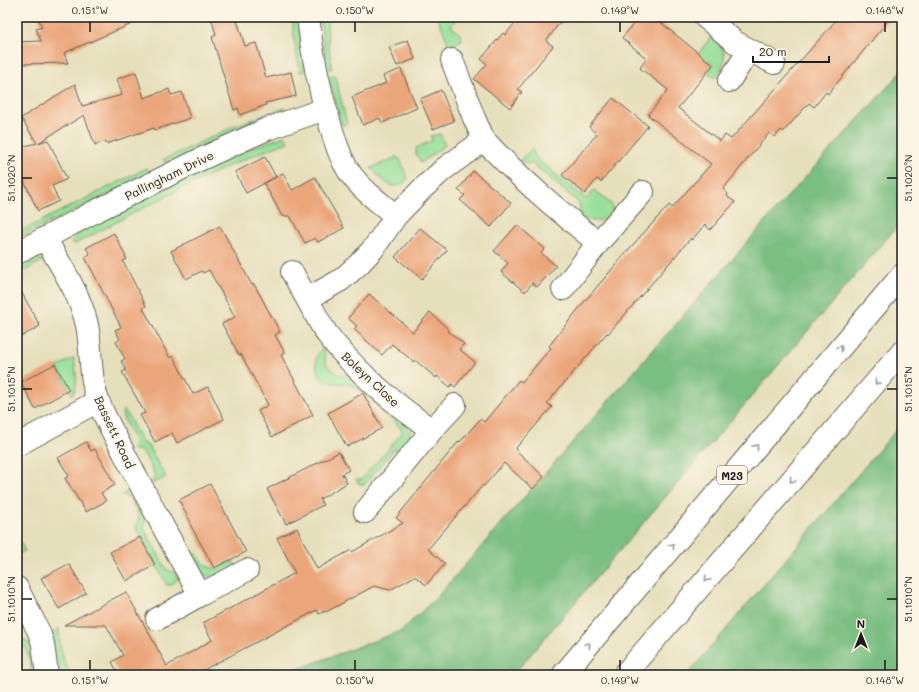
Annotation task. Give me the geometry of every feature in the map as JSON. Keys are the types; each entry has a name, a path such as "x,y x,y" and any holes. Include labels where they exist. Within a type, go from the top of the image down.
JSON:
{"main road":[{"path":"308,17 316,74 338,152 348,170 364,189 396,216"},
{"path":"705,17 720,31 749,50 774,63"},
{"path":"729,81 749,50"},
{"path":"452,60 484,140 505,163 527,183 598,243"},
{"name":"Pallingham Drive","path":"17,253 164,177 233,144 268,129 325,109"},
{"path":"307,300 342,280 373,249 396,216 421,190 444,169 484,140"},
{"path":"563,289 598,243 643,192"},
{"name":"Bassett Road","path":"45,238 73,287 80,305 90,342 92,372 98,401 200,595"},
{"name":"Boleyn Close","path":"292,272 327,333 352,364 401,407 432,430"},
{"name":"M23","path":"563,675 902,275"},
{"path":"624,675 902,352"},
{"path":"17,446 98,401"},
{"path":"365,512 432,430 455,405"},
{"path":"157,619 247,570"},
{"path":"17,588 39,632 43,644 47,675"}],"green space":[{"path":"292,17 298,17 305,71 300,72 295,46"},
{"path":"320,17 327,17 328,40 332,69 327,69"},
{"path":"439,17 458,17 451,26 461,35 462,40 449,46"},
{"path":"711,37 721,46 724,56 722,67 715,78 707,72 713,65 706,59 697,55"},
{"path":"902,71 902,221 513,675 281,675 401,631 438,596 771,215"},
{"path":"335,75 347,124 342,125 329,77"},
{"path":"285,108 288,112 239,130 167,164 163,160 237,125"},
{"path":"440,134 445,145 421,163 416,154 416,148 432,141 431,136"},
{"path":"285,136 288,142 233,164 152,203 73,245 71,243 78,234 90,225 248,149"},
{"path":"532,149 536,158 586,199 594,190 612,205 612,214 597,221 585,219 581,216 579,203 533,164 519,163"},
{"path":"397,157 400,159 408,179 403,184 393,186 379,177 371,168"},
{"path":"147,168 149,174 17,239 17,233"},
{"path":"28,258 44,260 17,275 17,265"},
{"path":"324,348 326,364 339,375 353,376 407,423 410,430 410,439 405,449 393,450 364,485 358,483 356,479 361,480 402,433 401,429 355,387 347,384 331,383 321,378 316,365 316,358 320,351"},
{"path":"74,358 76,387 72,395 57,367"},
{"path":"123,410 126,412 142,442 148,446 166,477 152,484 155,475 143,452 132,449 135,441 123,417"},
{"path":"902,423 902,675 687,675"},
{"path":"129,490 134,491 146,516 144,529 167,570 176,573 178,577 172,584 167,585 136,528 139,517 130,499 122,495"},
{"path":"17,536 25,551 20,553 17,553"},
{"path":"196,553 206,566 217,569 233,561 236,567 214,576 205,575 196,565 191,556"},
{"path":"17,628 22,639 33,645 39,675 31,675 31,666 26,648 17,641"},
{"path":"59,628 64,661 67,667 75,675 65,675 60,671 52,638 53,633"}],"building":[{"path":"38,17 148,17 64,53 68,63 17,64 17,42 41,41 36,29 42,27"},
{"path":"211,17 236,17 245,46 256,43 266,78 291,72 296,96 265,103 266,105 240,115 238,108 234,110 212,37 216,35"},
{"path":"520,17 564,17 546,41 553,46 518,89 522,92 510,108 474,79 487,64 481,59 503,33 505,35"},
{"path":"639,17 654,17 713,65 678,108 720,141 725,135 731,139 839,17 891,17 828,94 826,92 814,107 809,103 783,132 781,130 775,137 769,133 723,189 728,194 727,196 735,202 710,230 705,224 692,240 691,238 547,403 552,407 515,449 544,477 533,489 504,463 428,549 445,564 426,585 415,576 390,590 374,586 326,612 325,611 319,614 317,610 194,675 119,675 112,662 123,655 106,625 64,625 126,592 167,666 212,640 203,623 295,573 277,538 297,528 317,569 351,550 352,552 403,523 396,518 459,441 460,442 480,419 484,422 519,380 522,382 551,348 549,346 584,302 630,248 669,205 672,208 711,164 648,115 668,90 640,68 646,58 622,38"},
{"path":"408,40 415,59 397,66 389,47"},
{"path":"401,69 417,108 382,123 380,118 363,125 352,97 386,83 383,76"},
{"path":"136,72 144,98 169,89 171,95 182,92 190,118 106,144 106,141 95,145 84,115 38,143 48,140 67,179 52,186 59,201 38,211 17,166 17,148 37,143 21,118 75,84 82,106 122,95 117,79"},
{"path":"441,90 454,121 433,129 420,99"},
{"path":"613,98 648,126 601,182 597,179 585,194 562,175 597,134 589,127"},
{"path":"265,157 276,177 246,193 235,172"},
{"path":"473,171 511,203 491,227 460,200 465,195 458,190"},
{"path":"283,173 292,190 315,177 344,228 318,242 315,238 305,243 290,216 282,216 264,183"},
{"path":"517,225 545,249 541,253 556,266 537,287 532,283 525,292 501,272 508,263 494,251"},
{"path":"220,226 252,285 254,284 280,332 275,335 285,353 281,355 313,415 272,437 258,411 268,405 241,354 239,355 222,324 235,317 209,270 203,273 202,271 186,279 171,251"},
{"path":"420,228 447,250 422,279 395,257"},
{"path":"114,233 127,259 123,261 146,306 143,308 170,358 173,356 193,394 208,387 224,419 177,443 172,433 155,442 140,415 145,413 122,372 126,370 121,361 125,359 116,342 120,339 115,330 121,327 85,257 90,254 86,248"},
{"path":"17,284 40,326 17,339"},
{"path":"369,294 413,332 430,312 449,330 448,331 464,344 459,349 475,362 455,387 452,384 450,387 437,376 436,378 415,360 414,362 392,344 382,355 354,329 357,326 348,318"},
{"path":"55,364 69,390 35,409 21,382"},
{"path":"363,393 382,428 347,447 328,413"},
{"path":"86,442 91,451 95,449 115,485 101,493 106,501 86,512 65,478 69,476 58,458"},
{"path":"339,452 349,470 342,474 347,483 320,499 323,505 286,524 267,489"},
{"path":"210,484 246,552 214,568 190,524 191,523 179,500"},
{"path":"140,537 155,565 126,581 110,552"},
{"path":"69,564 86,593 59,609 41,578"}]}
